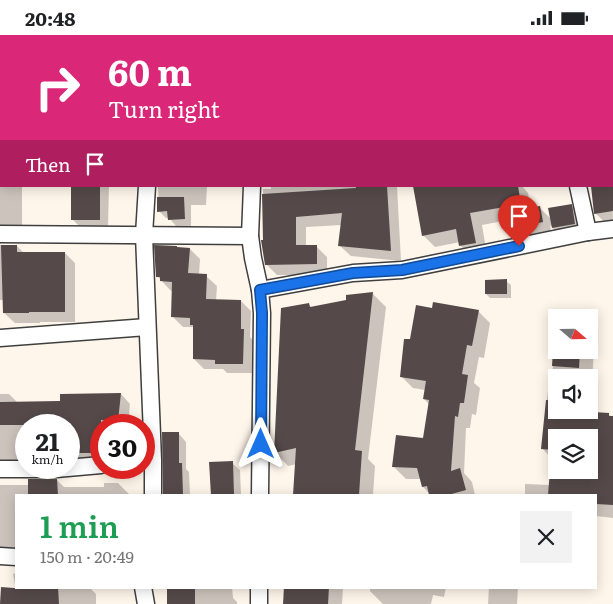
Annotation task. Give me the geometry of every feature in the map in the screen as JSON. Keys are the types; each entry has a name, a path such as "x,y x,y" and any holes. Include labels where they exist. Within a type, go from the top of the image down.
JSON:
{"street":[{"path":"147,187 144,235 148,414"},
{"path":"252,187 250,236 260,290 262,313 260,494"},
{"path":"578,187 588,232"},
{"path":"260,290 353,273 402,270 588,232 613,229"},
{"path":"0,234 250,236"},
{"path":"0,338 147,327"},
{"path":"0,469 56,469 90,466"},
{"path":"151,479 153,494"},
{"path":"0,556 15,557"},
{"path":"143,589 146,604"},
{"path":"259,589 259,604"}],"building":[{"path":"71,187 100,187 100,220 71,220"},
{"path":"387,187 391,251 338,246 342,213 296,217 296,245 317,245 317,264 265,265 261,240 263,240 262,194"},
{"path":"413,187 518,187 521,204 470,213 476,243 459,246 456,229 422,236"},
{"path":"591,187 613,187 613,211 594,214"},
{"path":"157,197 184,197 185,219 168,220 167,211 157,212"},
{"path":"572,204 575,224 552,228 548,208"},
{"path":"540,206 543,222 519,227 516,211"},
{"path":"1,245 17,245 17,252 65,252 65,312 3,313"},
{"path":"154,245 190,248 188,273 207,274 206,299 241,300 241,329 244,329 243,364 215,364 215,360 193,359 193,325 190,325 190,318 171,317 172,282 160,281 160,277 156,277"},
{"path":"507,279 507,294 485,294 485,280"},
{"path":"373,292 355,450 362,451 359,494 293,494 296,448 274,453 281,308 309,303 310,307 346,300 346,295"},
{"path":"433,302 479,310 472,346 467,345 462,374 468,375 464,403 460,403 458,417 455,416 451,471 460,468 466,490 452,494 429,494 427,486 422,487 417,468 392,467 396,435 423,438 429,400 423,399 426,381 400,377 404,339 410,339 416,305 432,308"},
{"path":"552,359 580,359 579,368 552,366"},
{"path":"121,393 119,414 90,414 90,453 80,453 80,414 15,414 15,425 0,425 0,402 60,401 60,394"},
{"path":"546,400 548,400 548,419 598,419 598,412 609,413 609,416 613,416 613,505 597,504 597,494 548,494 549,479 598,479 598,429 548,429 548,449 541,449"},
{"path":"162,432 179,432 179,463 182,463 183,494 163,494"},
{"path":"233,461 234,494 211,494 209,462"},
{"path":"28,479 57,479 58,494 28,494"},
{"path":"1,587 15,589 58,589 59,604 0,604"},
{"path":"167,589 195,589 195,604 167,604"},
{"path":"284,589 329,589 328,604 283,604"}],"route":[{"path":"261,444 262,313 260,290 353,273 402,270 519,246"}]}
